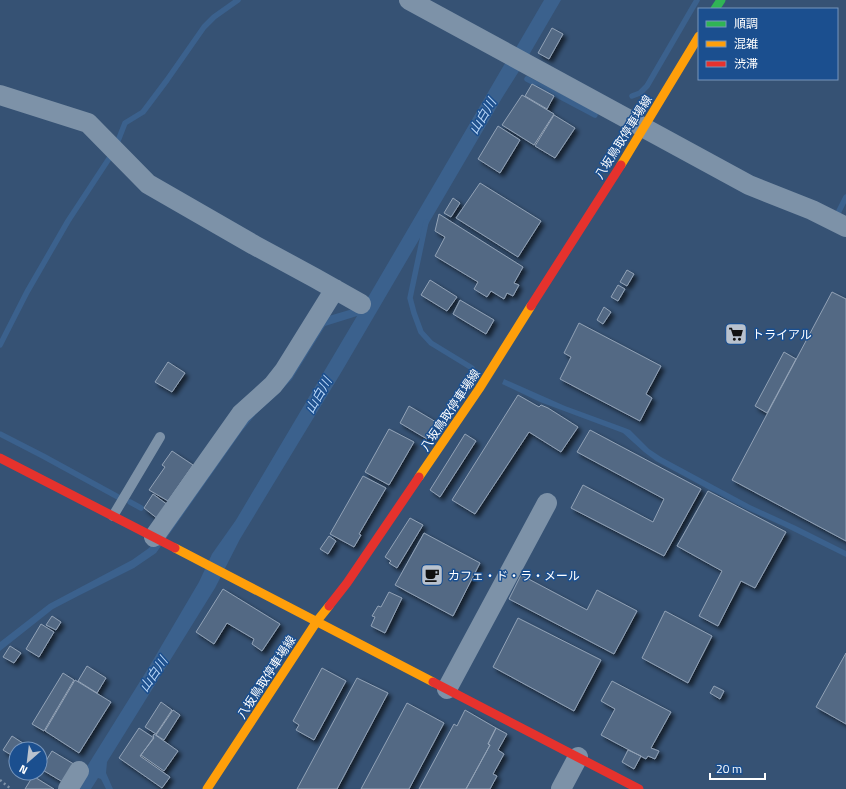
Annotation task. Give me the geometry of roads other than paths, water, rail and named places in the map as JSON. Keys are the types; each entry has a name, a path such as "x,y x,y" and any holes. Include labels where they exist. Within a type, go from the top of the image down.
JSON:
{"main road":[{"name":"八坂鳥取停車場線","path":"207,789 317,621 347,583 480,389 698,38"},
{"path":"0,458 231,576 639,789"}],"street":[{"path":"409,0 643,128 749,184 812,210 846,227"},
{"path":"0,95 88,123 148,184 361,304"},
{"path":"154,537 241,414 273,385 284,371 335,289"},
{"path":"447,689 547,503"},
{"path":"561,789 578,757"},
{"path":"68,789 79,771"}],"lane":[{"path":"113,516 160,437"}],"water":[{"name":"山白川","path":"544,0 561,0 342,371 240,539 215,588 107,762 106,773 113,789 106,789 101,779 98,778 91,789 73,789 149,667 199,582 212,554 236,520 357,316 325,326 292,379 256,414 242,431 156,553 134,568 53,609 0,651 0,642 49,604 132,560 149,548 322,318 363,306 504,65 513,53"},
{"path":"504,379 565,406 630,430 649,449 661,457 750,505 846,551 846,557 743,508 656,461 623,433 540,402 502,384"}],"waterway":[{"path":"116,146 125,123 143,112 204,27 214,17 238,0"},
{"path":"632,96 640,93 647,86 697,0"},
{"path":"527,79 595,115"},
{"path":"0,345 27,292 68,221 112,154"},
{"path":"837,215 846,197"},
{"path":"426,222 410,298 414,313 421,332 431,343 472,368"},
{"path":"0,434 118,497"},
{"path":"130,502 141,508"}],"place":[{"name":"トライアル","path":"736,334"},
{"name":"カフェ・ド・ラ・メール","path":"432,575"}]}
